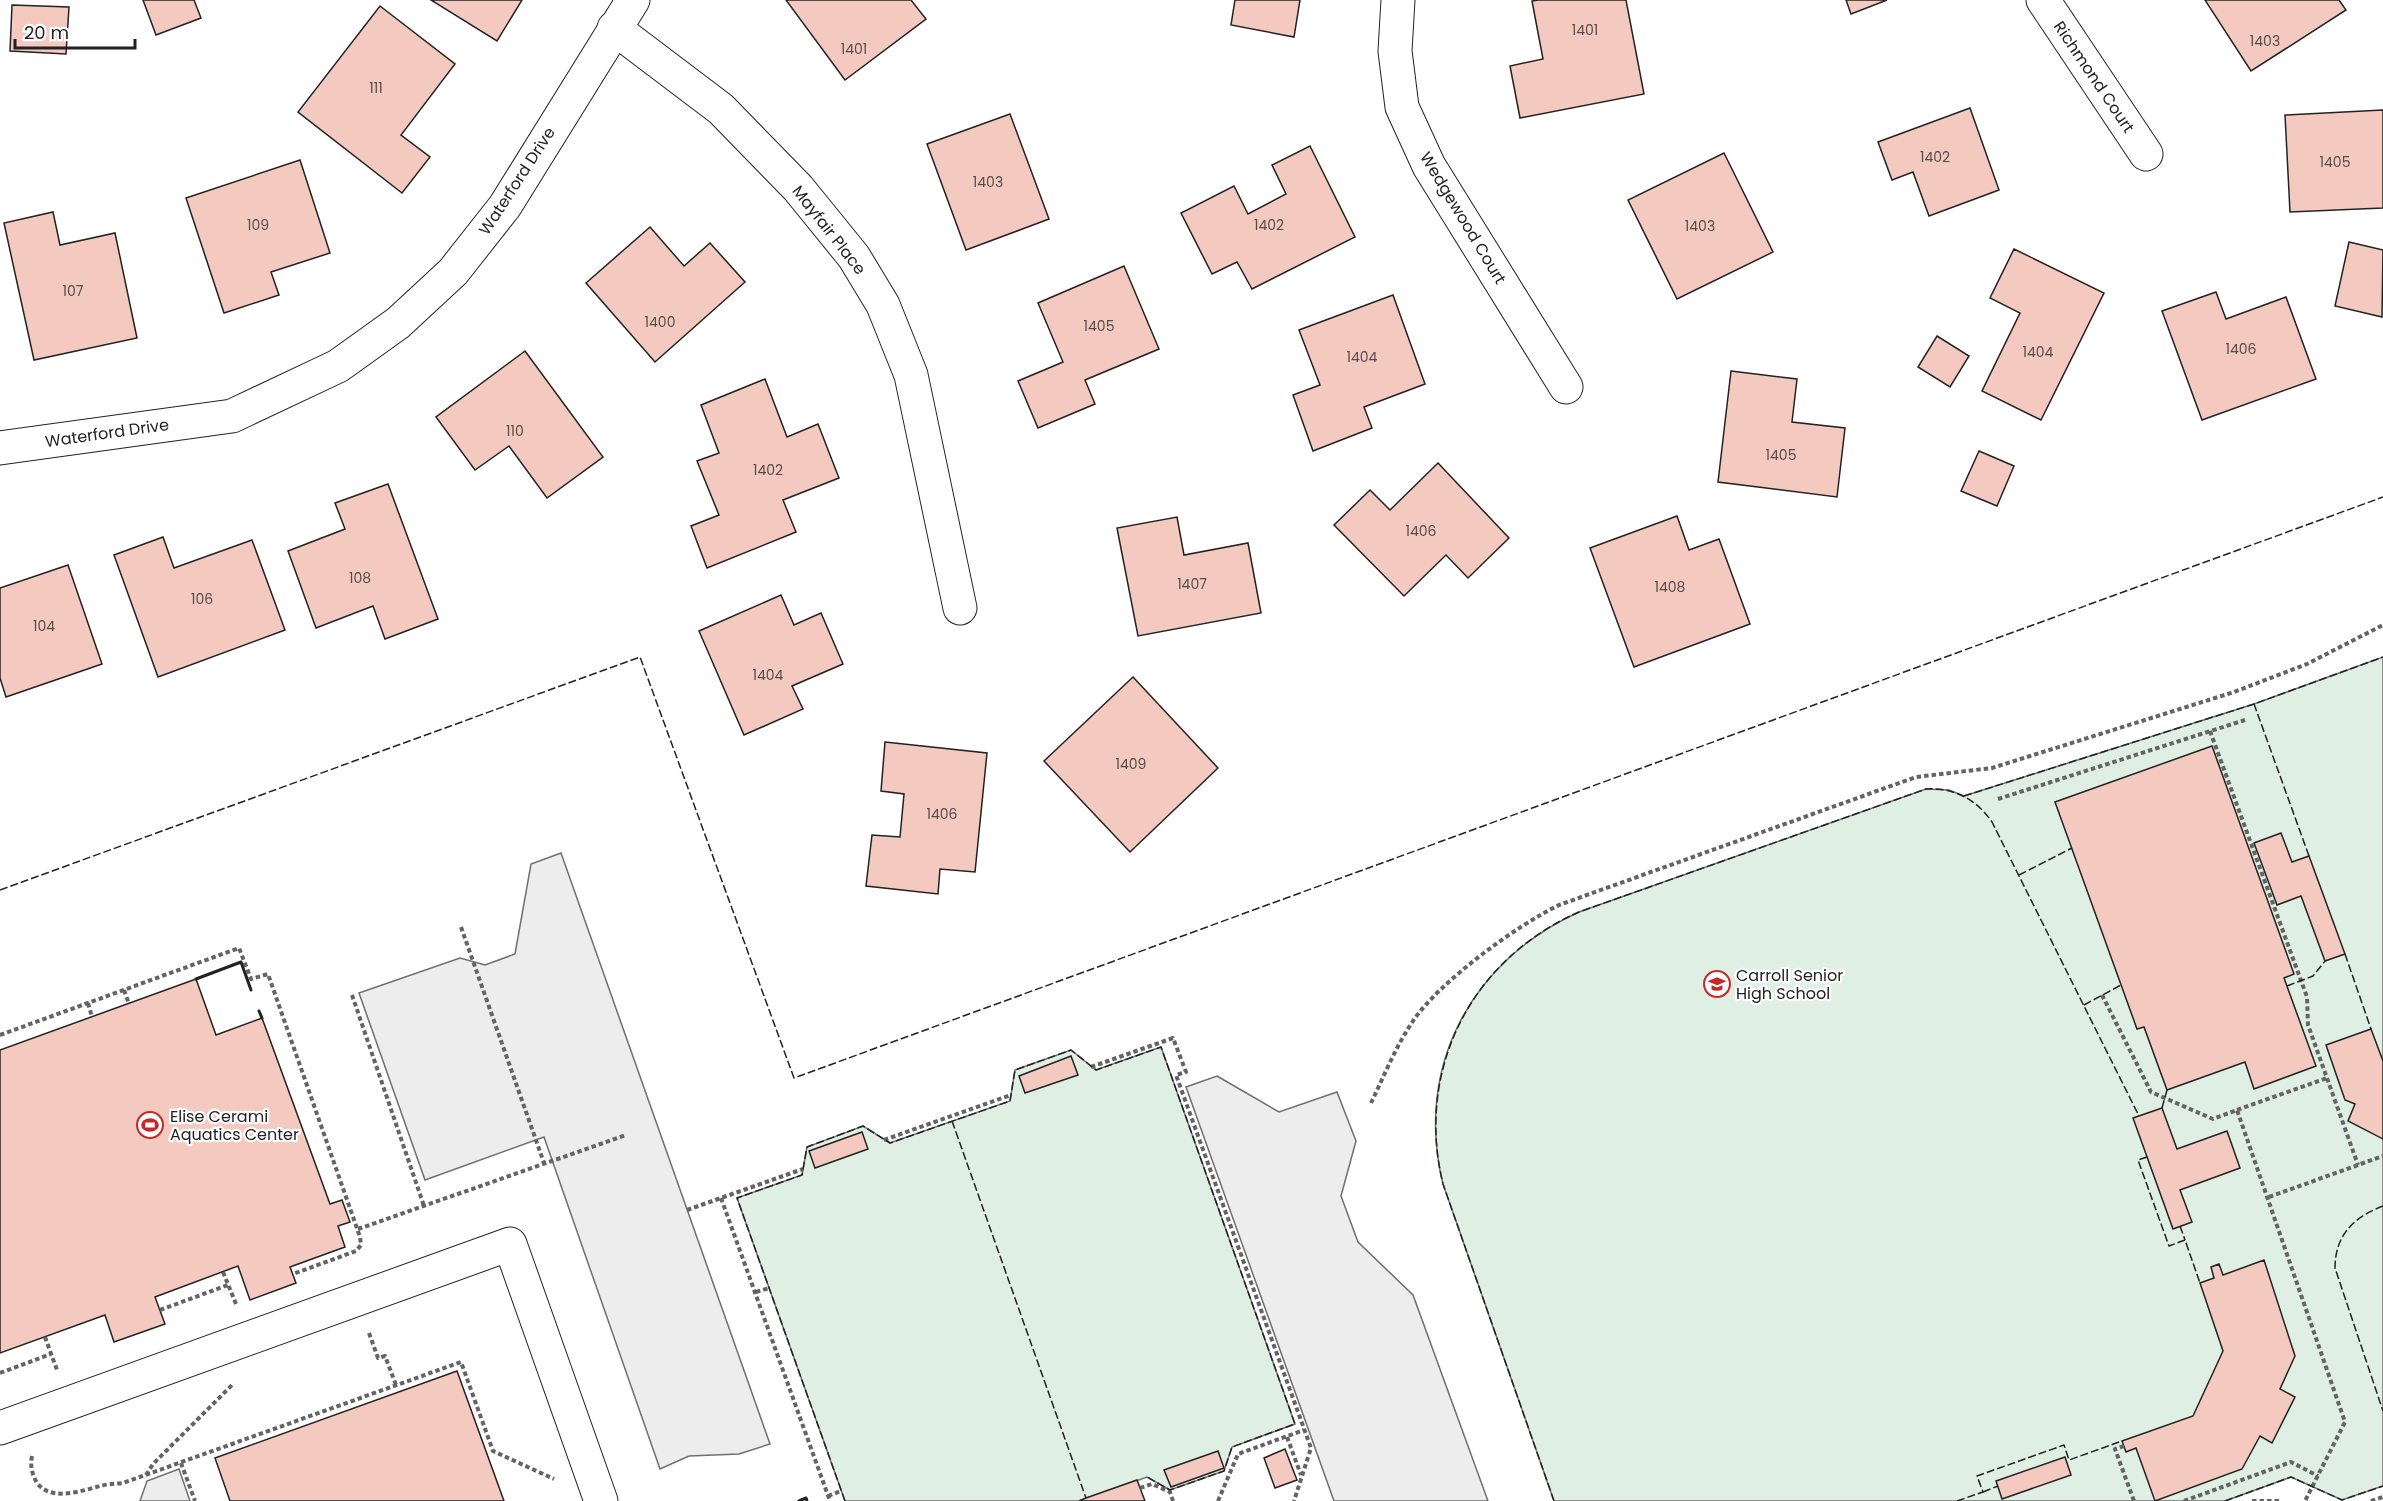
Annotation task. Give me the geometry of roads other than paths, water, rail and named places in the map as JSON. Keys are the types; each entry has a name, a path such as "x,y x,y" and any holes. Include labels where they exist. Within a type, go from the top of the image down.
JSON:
{"street":[{"name":"Waterford Drive","path":"0,448 232,416 338,366 399,323 453,272 505,206 633,0"},
{"name":"Wedgewood Court","path":"1398,0 1395,51 1402,107 1429,166 1566,387"},
{"name":"Richmond Court","path":"2043,0 2146,154"},
{"name":"Mayfair Place","path":"614,28 721,109 798,188 854,257 883,305 911,375 960,608"},
{"path":"0,1428 510,1244 596,1486"}],"place":[{"name":"Carroll Senior High School","path":"1717,984"},
{"name":"Elise Cerami Aquatics Center","path":"150,1125"}]}
